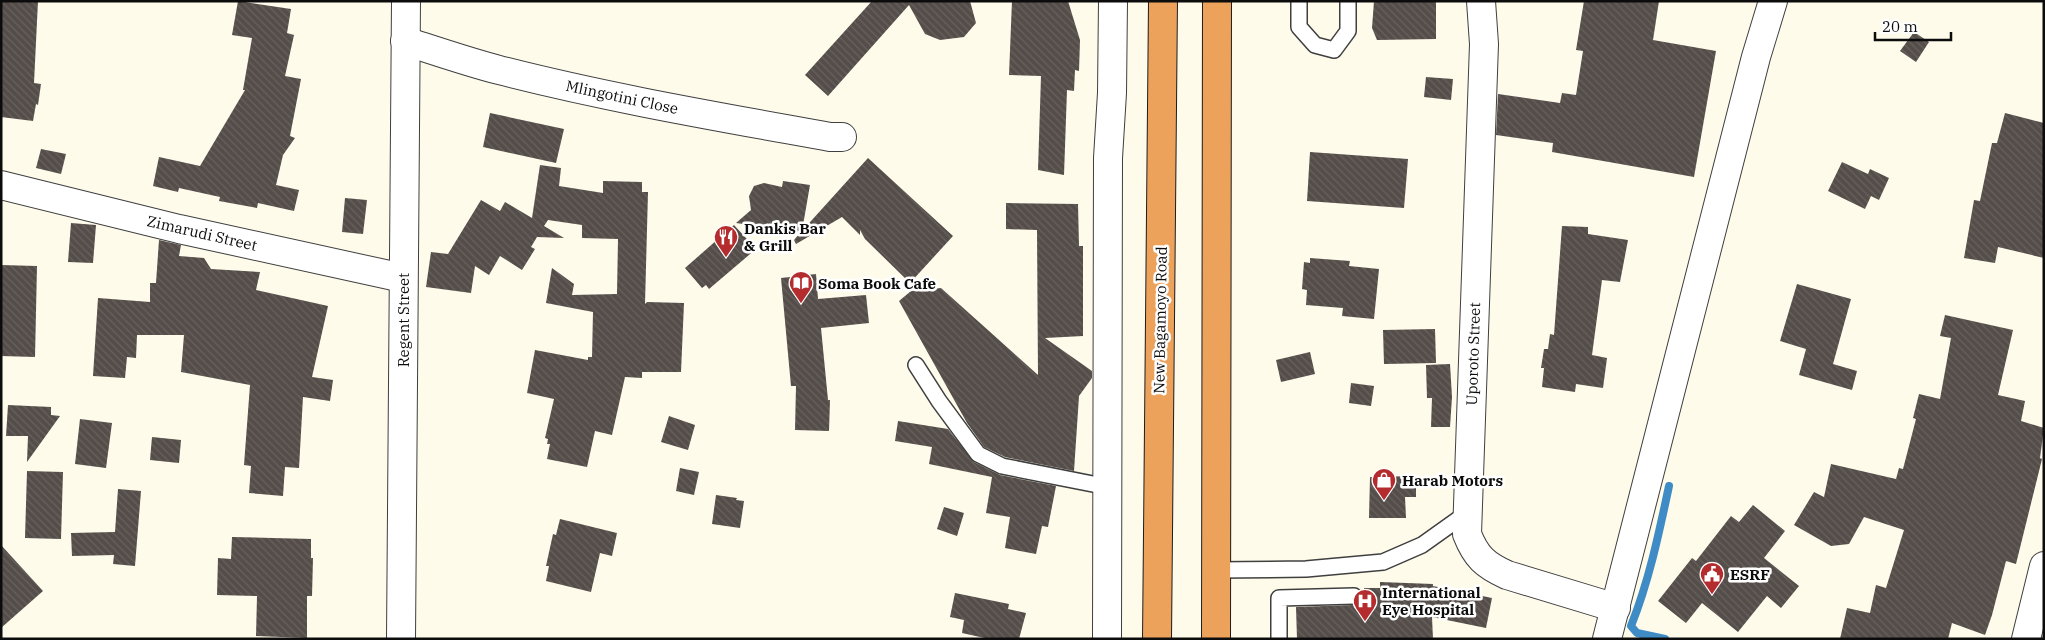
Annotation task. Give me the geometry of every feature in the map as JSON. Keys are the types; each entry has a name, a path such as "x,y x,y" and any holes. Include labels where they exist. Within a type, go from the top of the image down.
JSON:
{"highway":[{"name":"New Bagamoyo Road","path":"1157,639 1163,1"},
{"path":"1216,639 1217,1"}],"street":[{"name":"Regent Street","path":"401,639 406,1"},
{"path":"1108,639 1108,158 1112,92 1112,1"},
{"name":"Uporoto Street","path":"1482,1 1484,44 1467,534 1473,549 1491,568 1507,575 1616,608"},
{"path":"1607,639 1748,86 1773,1"},
{"name":"Mlingotini Close","path":"405,41 498,70 580,89 700,114 830,137 842,137"},
{"name":"Zimarudi Street","path":"1,185 179,229 403,278"},
{"path":"2026,639 2044,566"}],"lane":[{"path":"1299,1 1299,27 1315,45 1334,50 1348,31 1348,1"},
{"path":"916,365 939,401 978,454 1002,466 1108,487"},
{"path":"1216,570 1306,569 1383,562 1422,545 1467,513"},
{"path":"1279,639 1279,598 1354,596"}],"building":[{"path":"1,1 38,1 34,83 41,84 38,105 36,104 33,121 1,117"},
{"path":"238,1 291,9 287,33 294,35 285,76 301,79 290,136 295,138 283,155 276,185 299,190 294,211 258,203 257,208 219,201 220,197 179,188 178,192 153,186 159,157 200,166 245,90 243,90 252,38 232,35"},
{"path":"872,1 970,1 976,23 964,37 940,40 925,34 909,5 828,96 805,75"},
{"path":"1012,1 1068,1 1080,40 1079,71 1075,70 1074,91 1067,90 1064,175 1038,170 1041,76 1009,75"},
{"path":"1374,1 1436,1 1436,39 1377,40 1372,28"},
{"path":"1584,1 1659,1 1653,40 1716,51 1694,177 1552,152 1553,143 1496,135 1498,94 1560,103 1562,93 1576,95 1583,51 1576,50"},
{"path":"1914,32 1929,42 1916,62 1900,51"},
{"path":"1426,77 1453,79 1451,100 1424,97"},
{"path":"490,113 564,129 556,163 483,147"},
{"path":"2005,113 2044,123 2044,258 1998,247 1995,263 1964,258 1974,200 1980,201 1992,143 1997,143"},
{"path":"41,149 66,154 61,174 36,168"},
{"path":"1310,152 1408,159 1404,208 1307,201"},
{"path":"868,158 953,236 910,283 865,239 860,230 860,235 842,217 796,244 794,240 801,232 736,223 751,210 749,196 754,186 764,183 782,187 783,181 810,185 802,231"},
{"path":"1842,162 1868,174 1870,169 1889,178 1879,200 1871,196 1865,209 1828,191"},
{"path":"540,165 561,168 559,186 603,193 603,181 642,182 642,192 648,192 645,304 647,302 684,303 681,372 642,372 642,378 625,377 612,435 595,431 587,467 547,459 550,444 547,444 548,439 545,438 554,399 527,393 535,350 588,360 588,357 592,357 593,312 546,303 552,268 574,284 572,295 617,294 618,239 582,238 582,225 548,220 544,226 564,238 537,237 531,247 535,249 522,270 500,256 489,275 475,266 471,293 426,287 431,252 448,254 481,200 500,211 505,202 532,218"},
{"path":"345,198 367,200 363,234 342,232"},
{"path":"1006,203 1078,204 1079,246 1083,246 1083,336 1045,338 1092,371 1092,378 1079,396 1074,471 1005,457 984,447 967,423 899,301 911,291 941,288 1038,375 1037,230 1006,229"},
{"path":"71,223 96,225 93,263 68,262"},
{"path":"734,225 756,249 709,289 706,285 702,288 685,268"},
{"path":"1562,226 1588,227 1588,234 1628,240 1620,282 1602,280 1592,355 1607,358 1603,388 1576,384 1575,392 1542,387 1544,368 1541,368 1544,349 1548,349 1550,334 1554,335"},
{"path":"159,240 181,245 179,256 204,258 211,269 260,272 256,290 328,306 312,377 333,380 330,401 303,397 299,468 285,467 283,496 249,493 251,466 244,465 250,385 181,372 184,335 137,335 136,358 127,357 125,378 93,376 98,298 150,302 150,283 156,283"},
{"path":"1310,258 1350,261 1349,266 1379,269 1374,319 1342,316 1343,308 1306,305 1307,290 1302,289 1304,262 1310,263"},
{"path":"1,265 37,266 35,357 1,356"},
{"path":"816,274 818,299 866,295 869,323 821,328 828,400 830,400 829,431 795,430 796,386 791,386 781,278"},
{"path":"1797,284 1851,299 1833,364 1857,371 1852,390 1799,375 1806,349 1780,341"},
{"path":"1945,315 2013,330 1998,395 2025,401 2021,421 2044,428 2040,458 2042,459 2016,564 2006,561 1985,635 1952,623 1948,639 1840,639 1847,608 1870,613 1876,585 1886,588 1904,530 1864,517 1849,544 1831,546 1794,525 1814,492 1824,497 1831,464 1896,479 1899,468 1903,469 1916,419 1913,418 1919,394 1940,399 1951,338 1940,336"},
{"path":"1435,329 1436,363 1384,364 1383,330"},
{"path":"1310,352 1315,374 1281,382 1276,360"},
{"path":"1450,364 1452,397 1450,427 1431,427 1432,398 1427,398 1426,365"},
{"path":"1351,383 1374,386 1371,406 1349,403"},
{"path":"8,405 51,407 51,415 60,416 27,462 28,436 6,436"},
{"path":"669,416 695,425 688,450 661,442"},
{"path":"80,419 112,423 106,468 75,464"},
{"path":"898,421 948,429 974,462 1000,475 1056,486 1048,527 1042,526 1036,554 1005,548 1010,517 986,513 992,477 929,464 932,447 895,441"},
{"path":"152,437 181,440 179,463 150,460"},
{"path":"680,468 699,472 694,495 676,491"},
{"path":"27,471 63,472 61,539 25,538"},
{"path":"1416,476 1416,497 1405,497 1406,518 1369,518 1370,477"},
{"path":"118,489 141,491 135,566 113,564 114,555 72,556 71,533 115,532"},
{"path":"716,495 744,501 740,528 712,524"},
{"path":"1753,505 1785,531 1764,558 1799,586 1781,608 1767,596 1738,632 1702,603 1686,623 1658,601 1692,558 1696,561 1731,516 1739,522"},
{"path":"944,507 964,513 957,536 937,529"},
{"path":"560,519 617,533 612,556 600,553 591,592 546,581 549,566 546,566 553,534 556,535"},
{"path":"232,537 311,539 311,558 313,558 312,596 307,596 307,638 256,636 257,596 217,595 218,558 231,559"},
{"path":"1,545 43,591 1,628"},
{"name":"International Eye Hospital","path":"1380,582 1433,584 1433,586 1492,598 1486,628 1432,617 1433,639 1297,639 1296,607 1364,603 1364,588 1380,588"},
{"path":"955,593 1009,604 1008,609 1026,613 1019,639 989,639 962,633 964,620 950,617"}],"waterway":[{"path":"1665,639 1637,633 1631,626 1648,574 1669,486"}],"place":[{"name":"Dankis Bar & Grill","path":"726,258"},
{"name":"Soma Book Cafe","path":"801,304"},
{"name":"Harab Motors","path":"1384,501"},
{"name":"ESRF","path":"1712,595"},
{"name":"International Eye Hospital","path":"1365,622"}]}
